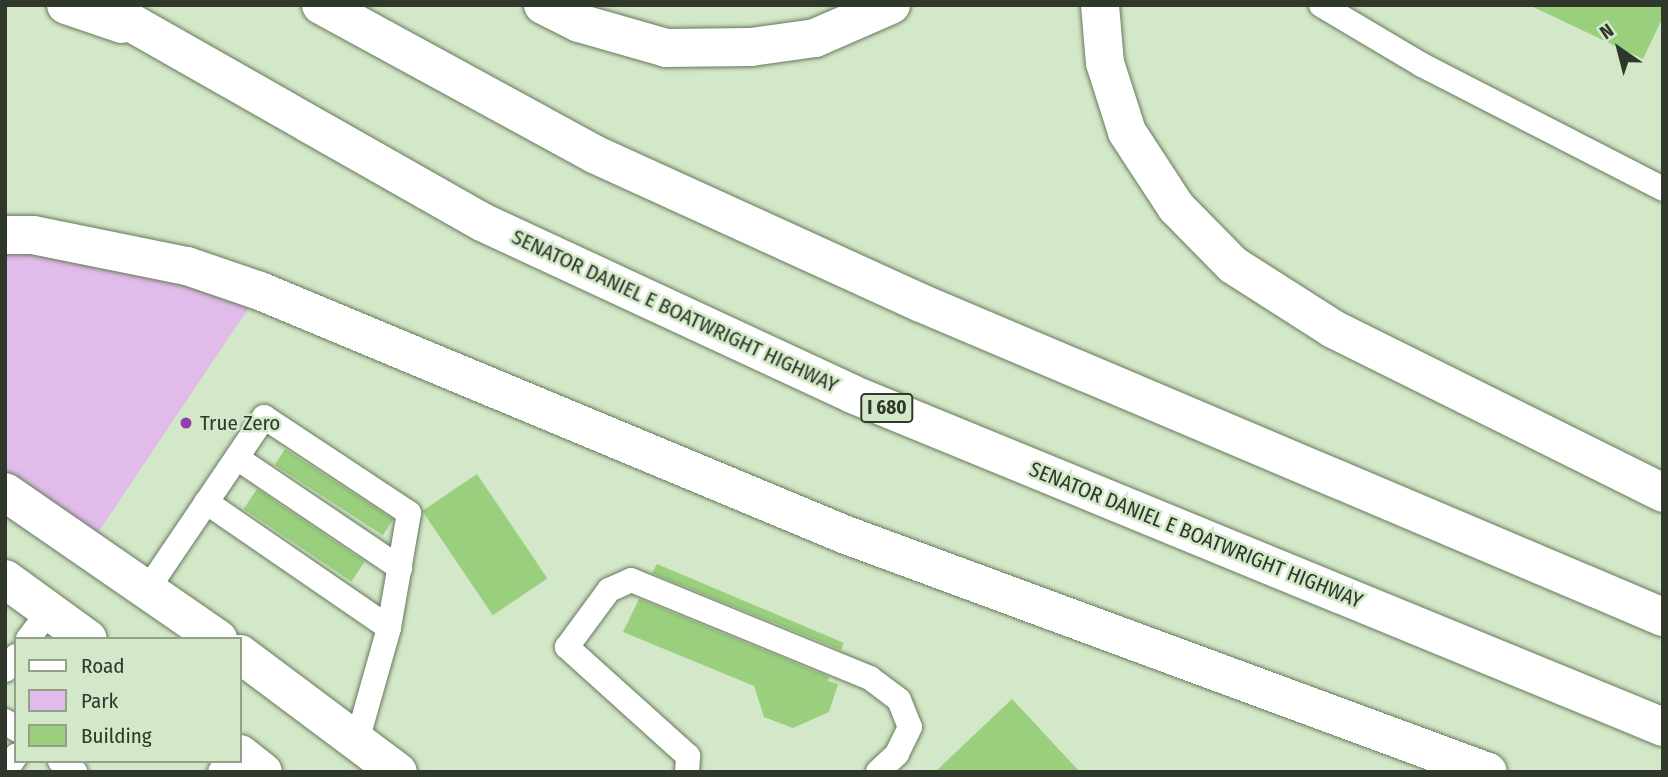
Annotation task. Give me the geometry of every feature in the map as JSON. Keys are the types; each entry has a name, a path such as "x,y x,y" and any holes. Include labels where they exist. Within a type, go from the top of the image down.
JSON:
{"main road":[{"path":"66,5 140,30"},
{"name":"SENATOR DANIEL E BOATWRIGHT HIGHWAY","path":"100,5 482,222 852,394 1663,727"},
{"path":"321,5 594,154 908,298 1663,617"},
{"path":"543,5 579,23 678,48 751,47 815,38 891,5"},
{"path":"1100,5 1105,63 1127,132 1175,207 1233,265 1333,329 1663,493"},
{"path":"5,235 33,235 187,266 260,291 846,535 1488,772"},
{"path":"5,492 215,637"},
{"path":"5,579 39,624"},
{"path":"5,595 39,624 81,637"},
{"path":"242,655 398,772"},
{"path":"242,756 263,772"}],"lane":[{"path":"1321,5 1422,65 1663,189"},
{"path":"147,590 264,417 409,513 389,628 357,741"},
{"path":"237,458 400,568"},
{"path":"206,502 389,628"},
{"path":"687,772 688,756 567,647 609,590 631,580 870,678 899,700 910,727 897,754 878,772"}],"green space":[{"path":"5,235 260,291 87,549 5,492"}],"building":[{"path":"1529,5 1663,5 1663,17 1643,59"},
{"path":"285,449 393,519 383,535 275,465"},
{"path":"477,474 547,578 493,615 422,511"},
{"path":"257,489 365,562 351,582 244,509"},
{"path":"657,564 844,643 841,650 652,573"},
{"path":"639,599 829,677 828,681 838,684 829,712 793,728 764,717 754,686 623,632"},
{"path":"1012,699 1080,772 935,772"}],"place":[{"name":"True Zero","path":"186,423"}]}
